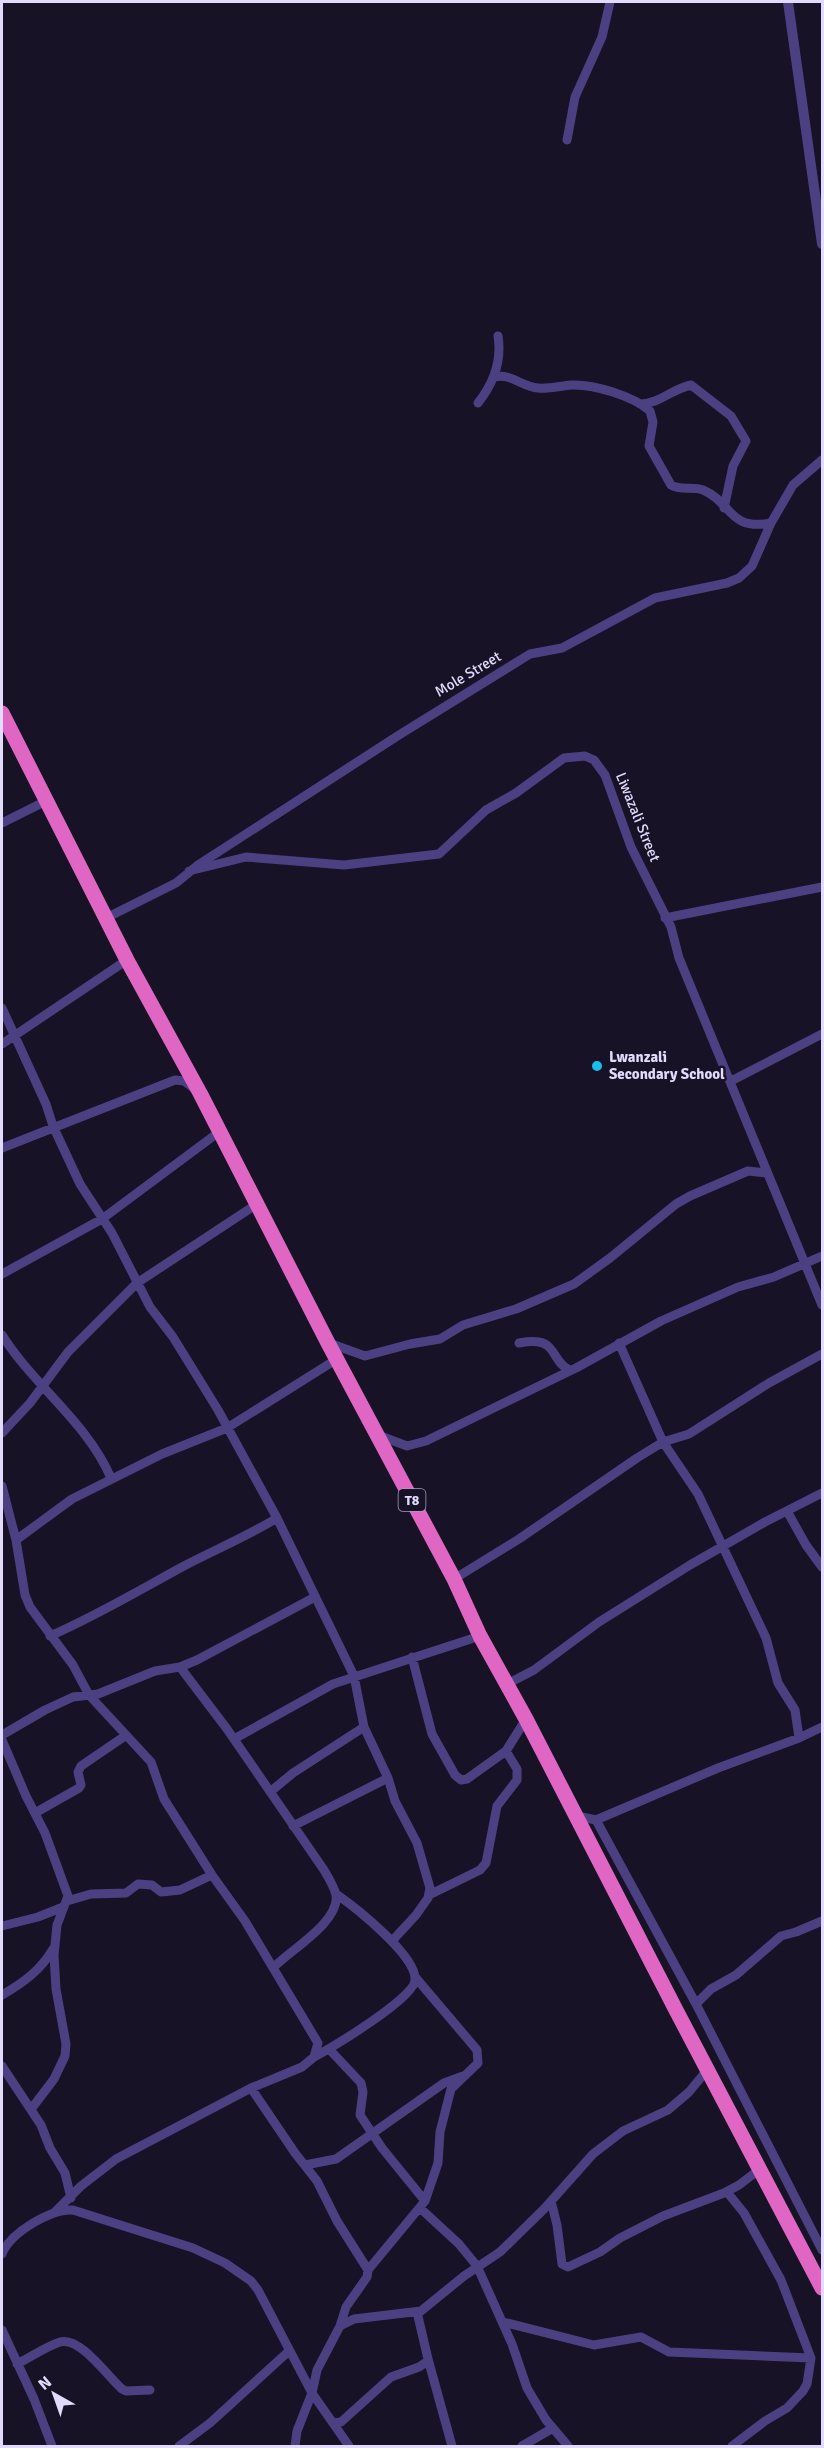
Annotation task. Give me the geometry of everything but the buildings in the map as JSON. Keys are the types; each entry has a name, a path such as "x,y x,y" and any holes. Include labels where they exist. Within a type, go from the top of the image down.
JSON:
{"highway":[{"name":"T8","path":"2,713 127,960 200,1092 336,1359 454,1580 480,1636 577,1816 822,2288"}],"street":[{"path":"567,140 575,97 602,37 610,2"},
{"path":"788,2 822,244"},
{"path":"478,403 492,385 495,377 498,336"},
{"path":"495,377 505,376 525,386 540,389 573,385 605,391 640,404 652,415 649,446 662,466 669,483 675,488 694,488 705,491 734,517 748,524 771,523"},
{"path":"640,404 651,404 675,390 691,385 731,416 746,441 733,466 724,508"},
{"name":"Mole Street","path":"106,918 176,882 189,871 399,735 530,654 562,648 655,598 739,579 752,566 771,523 793,485 822,460"},
{"name":"Liwazali Street","path":"189,871 246,857 344,865 440,854 491,806 516,793 564,758 585,756 594,760 605,775 631,847 670,927 679,958 822,1305"},
{"path":"2,823 48,800"},
{"path":"665,918 822,887"},
{"path":"2,1044 127,960"},
{"path":"2,1008 80,1184 112,1233 150,1307 173,1337 227,1428 277,1518 354,1676 364,1727 388,1778 395,1801 421,1854 430,1888 429,1895 416,1915 392,1941"},
{"path":"731,1081 822,1034"},
{"path":"2,1148 53,1126 175,1080 184,1081 200,1092"},
{"path":"2,1274 102,1220 219,1132"},
{"path":"328,1343 365,1356 440,1339 458,1327 516,1309 574,1284 676,1204 690,1196 748,1172 767,1173"},
{"path":"2,1433 43,1386 68,1352 137,1283 257,1204"},
{"path":"376,1434 397,1444 413,1445 449,1431 661,1321 738,1287 774,1277 822,1256"},
{"path":"2,1335 16,1357 82,1432 111,1478"},
{"path":"519,1343 544,1344 552,1350 562,1367 570,1370"},
{"path":"619,1343 663,1442 694,1486 766,1638 778,1683 795,1710 799,1738"},
{"path":"454,1580 663,1442 689,1434 769,1383 822,1354"},
{"path":"16,1540 64,1504 162,1454 227,1428 336,1359"},
{"path":"2,1486 16,1540 25,1595 50,1636 82,1680 89,1695 151,1762 164,1799 212,1875 245,1921 316,2037 318,2047 314,2057"},
{"path":"507,1684 534,1670 608,1617 722,1547 822,1493"},
{"path":"787,1511 822,1567"},
{"path":"50,1636 110,1609 183,1567 238,1541 277,1518"},
{"path":"2,1735 65,1701 89,1695 155,1671 180,1667 215,1651 315,1597"},
{"path":"234,1739 312,1694 354,1676 480,1636"},
{"path":"412,1658 432,1734 455,1775 461,1780 467,1779 506,1751 526,1719"},
{"path":"180,1667 234,1739 324,1870 336,1894 363,1913 392,1941 416,1978 477,2049 478,2063 451,2089 440,2132 438,2163 422,2204 368,2270 367,2277 346,2307 340,2326 317,2370 312,2393 297,2431 295,2446"},
{"path":"270,1792 293,1773 364,1727"},
{"path":"577,1816 597,1820 718,1768 822,1727"},
{"path":"35,1813 79,1788 81,1785 78,1772 81,1766 125,1736"},
{"path":"2,1740 45,1833 68,1896 57,1925 54,1947 56,1989 66,2044 65,2056 54,2079 32,2109"},
{"path":"429,1895 480,1870 486,1863 497,1806 517,1780 517,1769 506,1751"},
{"path":"293,1826 388,1778"},
{"path":"597,1820 696,2004 822,2250"},
{"path":"2,1926 38,1917 91,1894 126,1893 138,1884 152,1885 161,1892 180,1890 212,1875"},
{"path":"274,1967 324,1923 335,1905 336,1894"},
{"path":"696,2004 711,1989 736,1975 781,1936 822,1921"},
{"path":"2,1995 44,1965 54,1947"},
{"path":"2,2254 13,2237 54,2213 81,2186 116,2159 251,2088 302,2067 314,2057 356,2032 403,1997 412,1988 416,1978"},
{"path":"329,2049 361,2083 363,2092 360,2115 382,2148 422,2204 477,2266 503,2322 527,2388 553,2428 568,2446"},
{"path":"2,2066 32,2109 65,2173 71,2198"},
{"path":"340,2326 354,2319 417,2312 477,2266 500,2252 551,2201 593,2154 622,2131 668,2109 689,2092 708,2069"},
{"path":"305,2165 336,2158 444,2083 466,2076"},
{"path":"251,2088 317,2181 337,2221 368,2270"},
{"path":"551,2201 562,2264 568,2267 675,2210 727,2192 760,2169"},
{"path":"727,2192 744,2213 776,2271 812,2358 807,2384 803,2391 787,2408 765,2421 732,2446"},
{"path":"54,2213 65,2210 87,2214 175,2242 225,2263 250,2281 258,2290 312,2393 349,2446"},
{"path":"417,2312 452,2446"},
{"path":"503,2322 594,2344 641,2337 669,2352 812,2358"},
{"path":"2,2330 34,2399 52,2446"},
{"path":"17,2364 58,2343 68,2342 83,2349 122,2389 150,2390"},
{"path":"179,2446 223,2412 289,2351"},
{"path":"333,2423 341,2422 391,2377 428,2361"},
{"path":"522,2446 553,2428"}],"place":[{"name":"Lwanzali Secondary School","path":"597,1066"}]}
